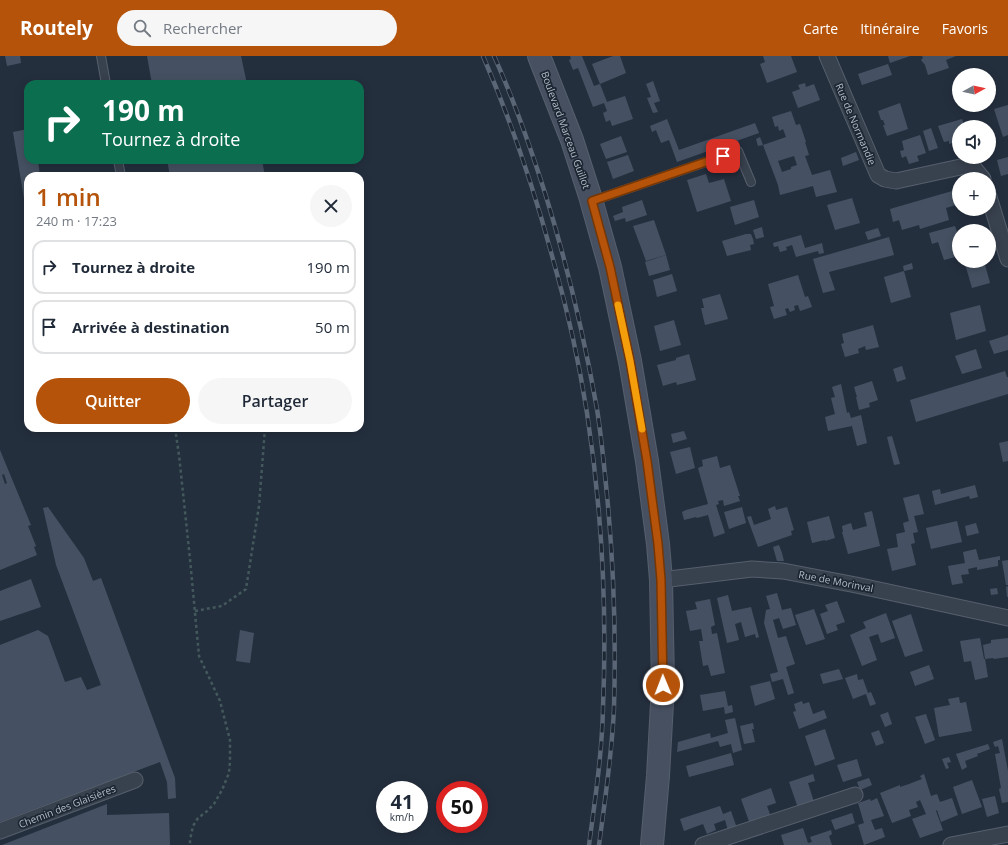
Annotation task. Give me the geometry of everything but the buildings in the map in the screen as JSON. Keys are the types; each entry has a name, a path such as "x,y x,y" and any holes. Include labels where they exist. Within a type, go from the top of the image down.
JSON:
{"main road":[{"name":"Boulevard Marceau Guillot","path":"539,56 572,140 592,201 610,267 630,361 647,461 661,580 663,685 658,776 652,845"}],"street":[{"name":"Rue de Normandie","path":"827,56 878,175 896,182 965,166 974,168 977,172"},
{"path":"995,216 1008,259"},
{"name":"Rue de Morinval","path":"661,580 752,569 782,571 856,585 1008,618"},
{"name":"Chemin des Glaisières","path":"0,831 135,780"},
{"path":"703,845 855,795"},
{"path":"952,845 1008,834"}],"lane":[{"path":"101,56 105,80"},
{"path":"592,201 738,151 751,182"}],"path":[{"path":"176,432 199,656 220,701 230,740 229,774 214,804 198,818 193,826 190,845"},
{"path":"195,611 222,606 246,589 259,506 265,432"}],"railway":[{"path":"483,56 513,132 547,236 573,337 584,394 592,450 600,523 604,597 604,671 598,777 589,845"},
{"path":"494,56 528,141 561,246 597,409 612,556 615,658 612,742 599,845"}],"slow traffic":[{"path":"618,305 642,429"}],"route":[{"path":"663,685 661,580 658,544 647,461 630,361 610,267 592,201 723,156"}]}
